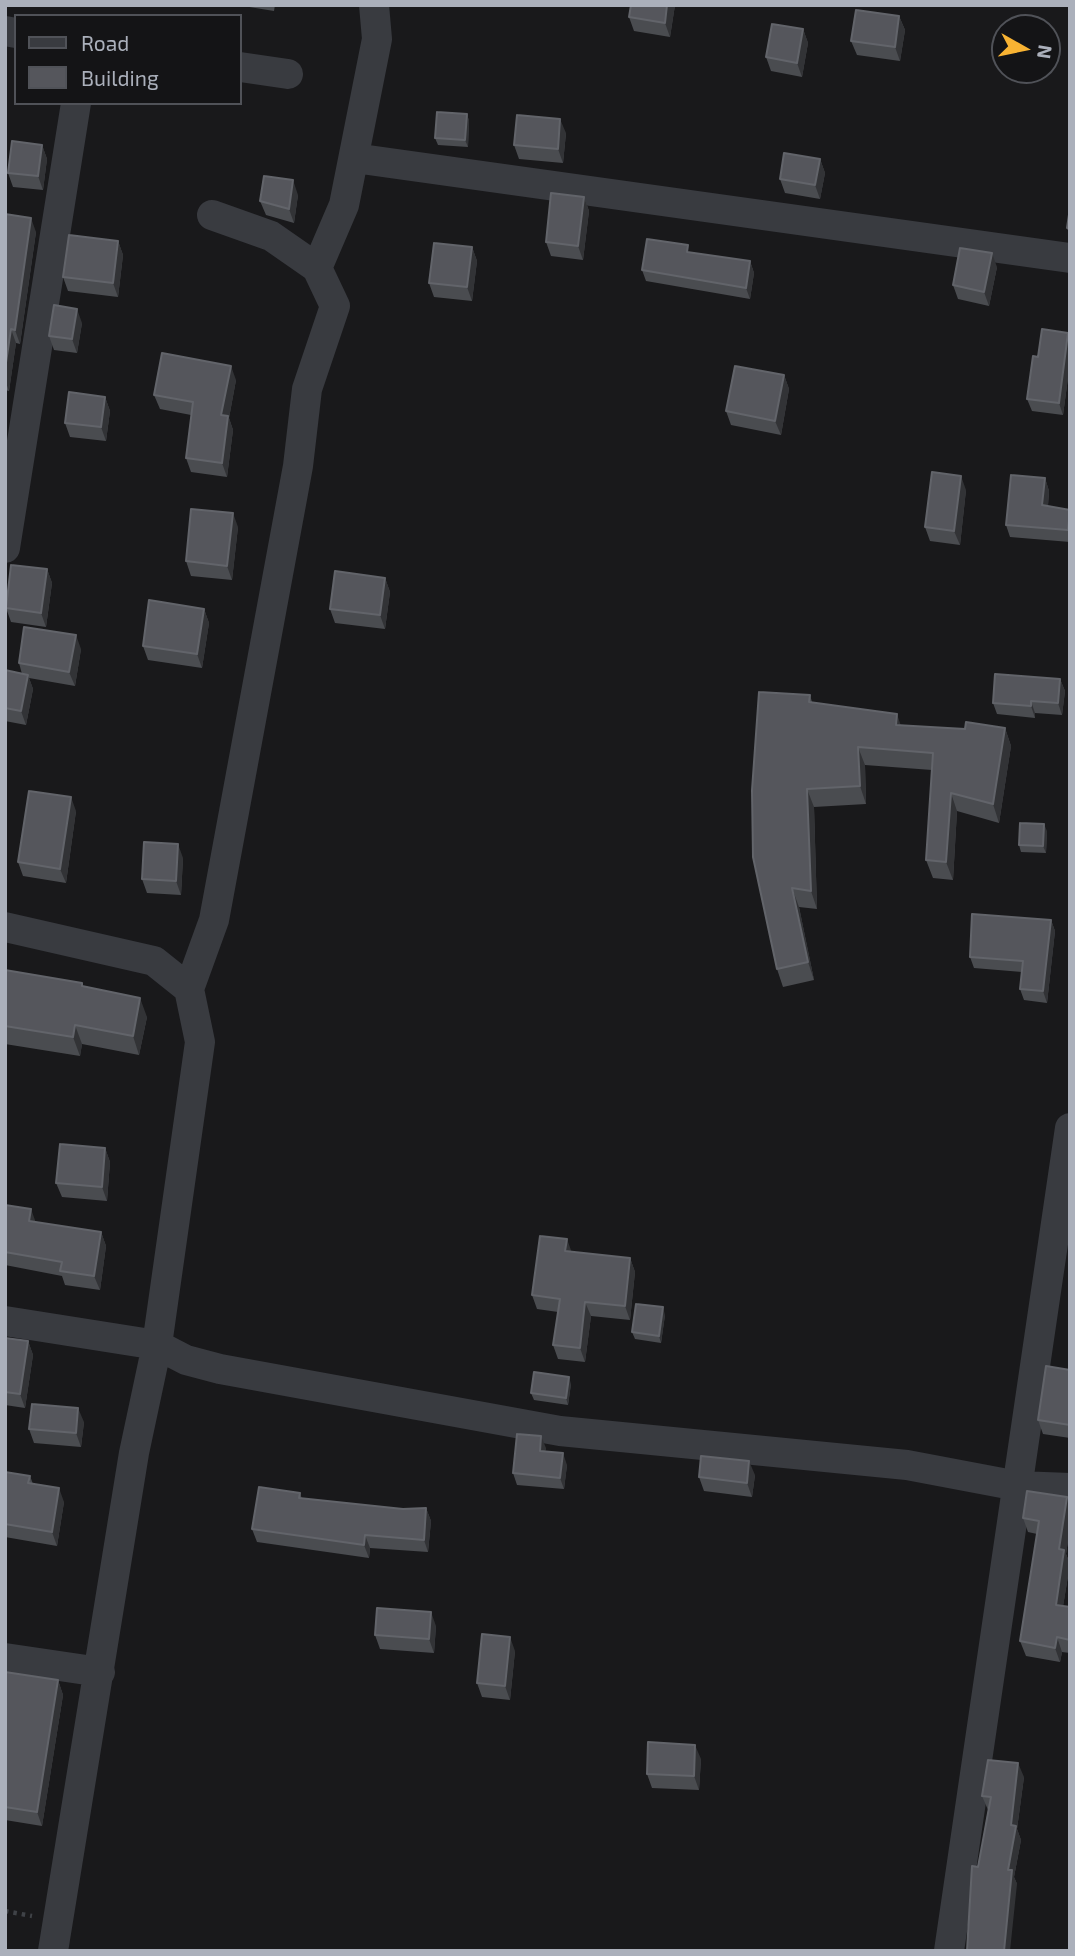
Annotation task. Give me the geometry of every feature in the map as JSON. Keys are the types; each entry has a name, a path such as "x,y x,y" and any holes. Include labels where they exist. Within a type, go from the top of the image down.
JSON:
{"street":[{"path":"317,268 344,205 377,39 374,5"},
{"path":"242,67 288,74"},
{"path":"5,548 76,105"},
{"path":"354,158 1070,258"},
{"path":"53,1951 135,1453 157,1345 200,1042 189,989 214,920 298,466 307,389 335,306 317,268 271,236 212,215"},
{"path":"5,927 154,961 189,989"},
{"path":"949,1951 1070,1128"},
{"path":"5,1321 157,1345 186,1360 220,1369 560,1430 906,1465 1018,1486 1070,1488"},
{"path":"5,1658 100,1672"}],"building":[{"path":"631,5 667,5 665,23 629,17"},
{"path":"856,10 899,16 895,47 851,41"},
{"path":"772,24 803,29 797,63 766,57"},
{"path":"437,112 467,114 465,140 435,138"},
{"path":"517,115 560,119 558,149 514,145"},
{"path":"12,141 42,145 38,176 8,173"},
{"path":"784,153 820,159 815,185 780,179"},
{"path":"264,176 293,180 289,209 260,201"},
{"path":"551,193 584,197 578,246 546,242"},
{"path":"1070,208 1070,230 1067,228"},
{"path":"5,214 31,218 15,330 11,329 5,369"},
{"path":"69,235 118,241 113,283 63,277"},
{"path":"647,239 688,245 687,252 750,261 746,288 642,270"},
{"path":"434,243 472,247 467,287 429,283"},
{"path":"960,248 992,253 984,292 953,285"},
{"path":"54,305 77,309 72,339 49,336"},
{"path":"1042,329 1068,333 1059,403 1027,399 1033,356 1038,357"},
{"path":"162,353 231,366 221,415 228,416 222,463 186,458 193,402 154,395"},
{"path":"735,366 784,375 775,421 726,411"},
{"path":"69,392 105,397 101,427 65,423"},
{"path":"932,472 961,476 954,531 925,527"},
{"path":"1011,475 1045,478 1042,505 1070,510 1068,530 1006,525"},
{"path":"191,509 233,513 227,566 186,561"},
{"path":"11,565 47,569 41,613 6,608"},
{"path":"335,571 385,578 380,615 330,609"},
{"path":"149,600 204,609 197,654 143,646"},
{"path":"24,627 76,635 69,672 19,663"},
{"path":"5,670 28,675 21,711 5,708"},
{"path":"995,674 1060,679 1058,703 1031,701 1031,706 993,703"},
{"path":"759,692 810,695 809,702 897,714 896,725 965,729 966,722 1005,728 993,804 951,793 946,862 926,860 933,753 858,747 860,786 807,789 811,891 792,888 808,962 777,969 753,857 752,790"},
{"path":"29,791 71,797 60,869 18,862"},
{"path":"1020,823 1044,824 1043,846 1019,845"},
{"path":"144,842 178,844 176,881 142,879"},
{"path":"972,914 1051,920 1043,991 1020,989 1023,961 970,957"},
{"path":"5,970 82,983 82,986 140,998 133,1036 75,1025 73,1037 5,1026"},
{"path":"60,1144 105,1148 102,1187 56,1183"},
{"path":"5,1205 31,1209 29,1221 101,1232 94,1276 60,1271 62,1262 5,1252"},
{"path":"540,1236 567,1239 565,1251 630,1258 625,1306 585,1302 580,1348 553,1345 560,1299 532,1295"},
{"path":"636,1304 663,1307 659,1336 632,1332"},
{"path":"5,1338 28,1341 20,1394 5,1392"},
{"path":"1046,1366 1070,1370 1070,1425 1038,1420"},
{"path":"534,1372 569,1377 566,1398 531,1393"},
{"path":"32,1404 78,1408 76,1433 29,1429"},
{"path":"517,1434 541,1436 540,1451 563,1453 560,1478 513,1473"},
{"path":"701,1456 749,1461 747,1483 699,1477"},
{"path":"5,1472 30,1476 28,1483 59,1488 52,1532 5,1524"},
{"path":"259,1487 300,1493 299,1498 403,1509 426,1508 424,1540 365,1535 364,1545 252,1529"},
{"path":"1027,1491 1067,1497 1059,1549 1064,1550 1056,1605 1070,1607 1070,1640 1057,1637 1055,1648 1020,1641 1039,1521 1023,1518"},
{"path":"377,1608 431,1612 429,1639 375,1635"},
{"path":"482,1634 510,1637 505,1686 477,1683"},
{"path":"5,1672 58,1680 37,1812 5,1807"},
{"path":"648,1742 695,1745 694,1776 647,1774"},
{"path":"988,1760 1018,1763 1011,1825 1016,1826 1008,1870 1012,1870 1004,1951 967,1951 972,1866 978,1867 991,1797 982,1796"}]}
